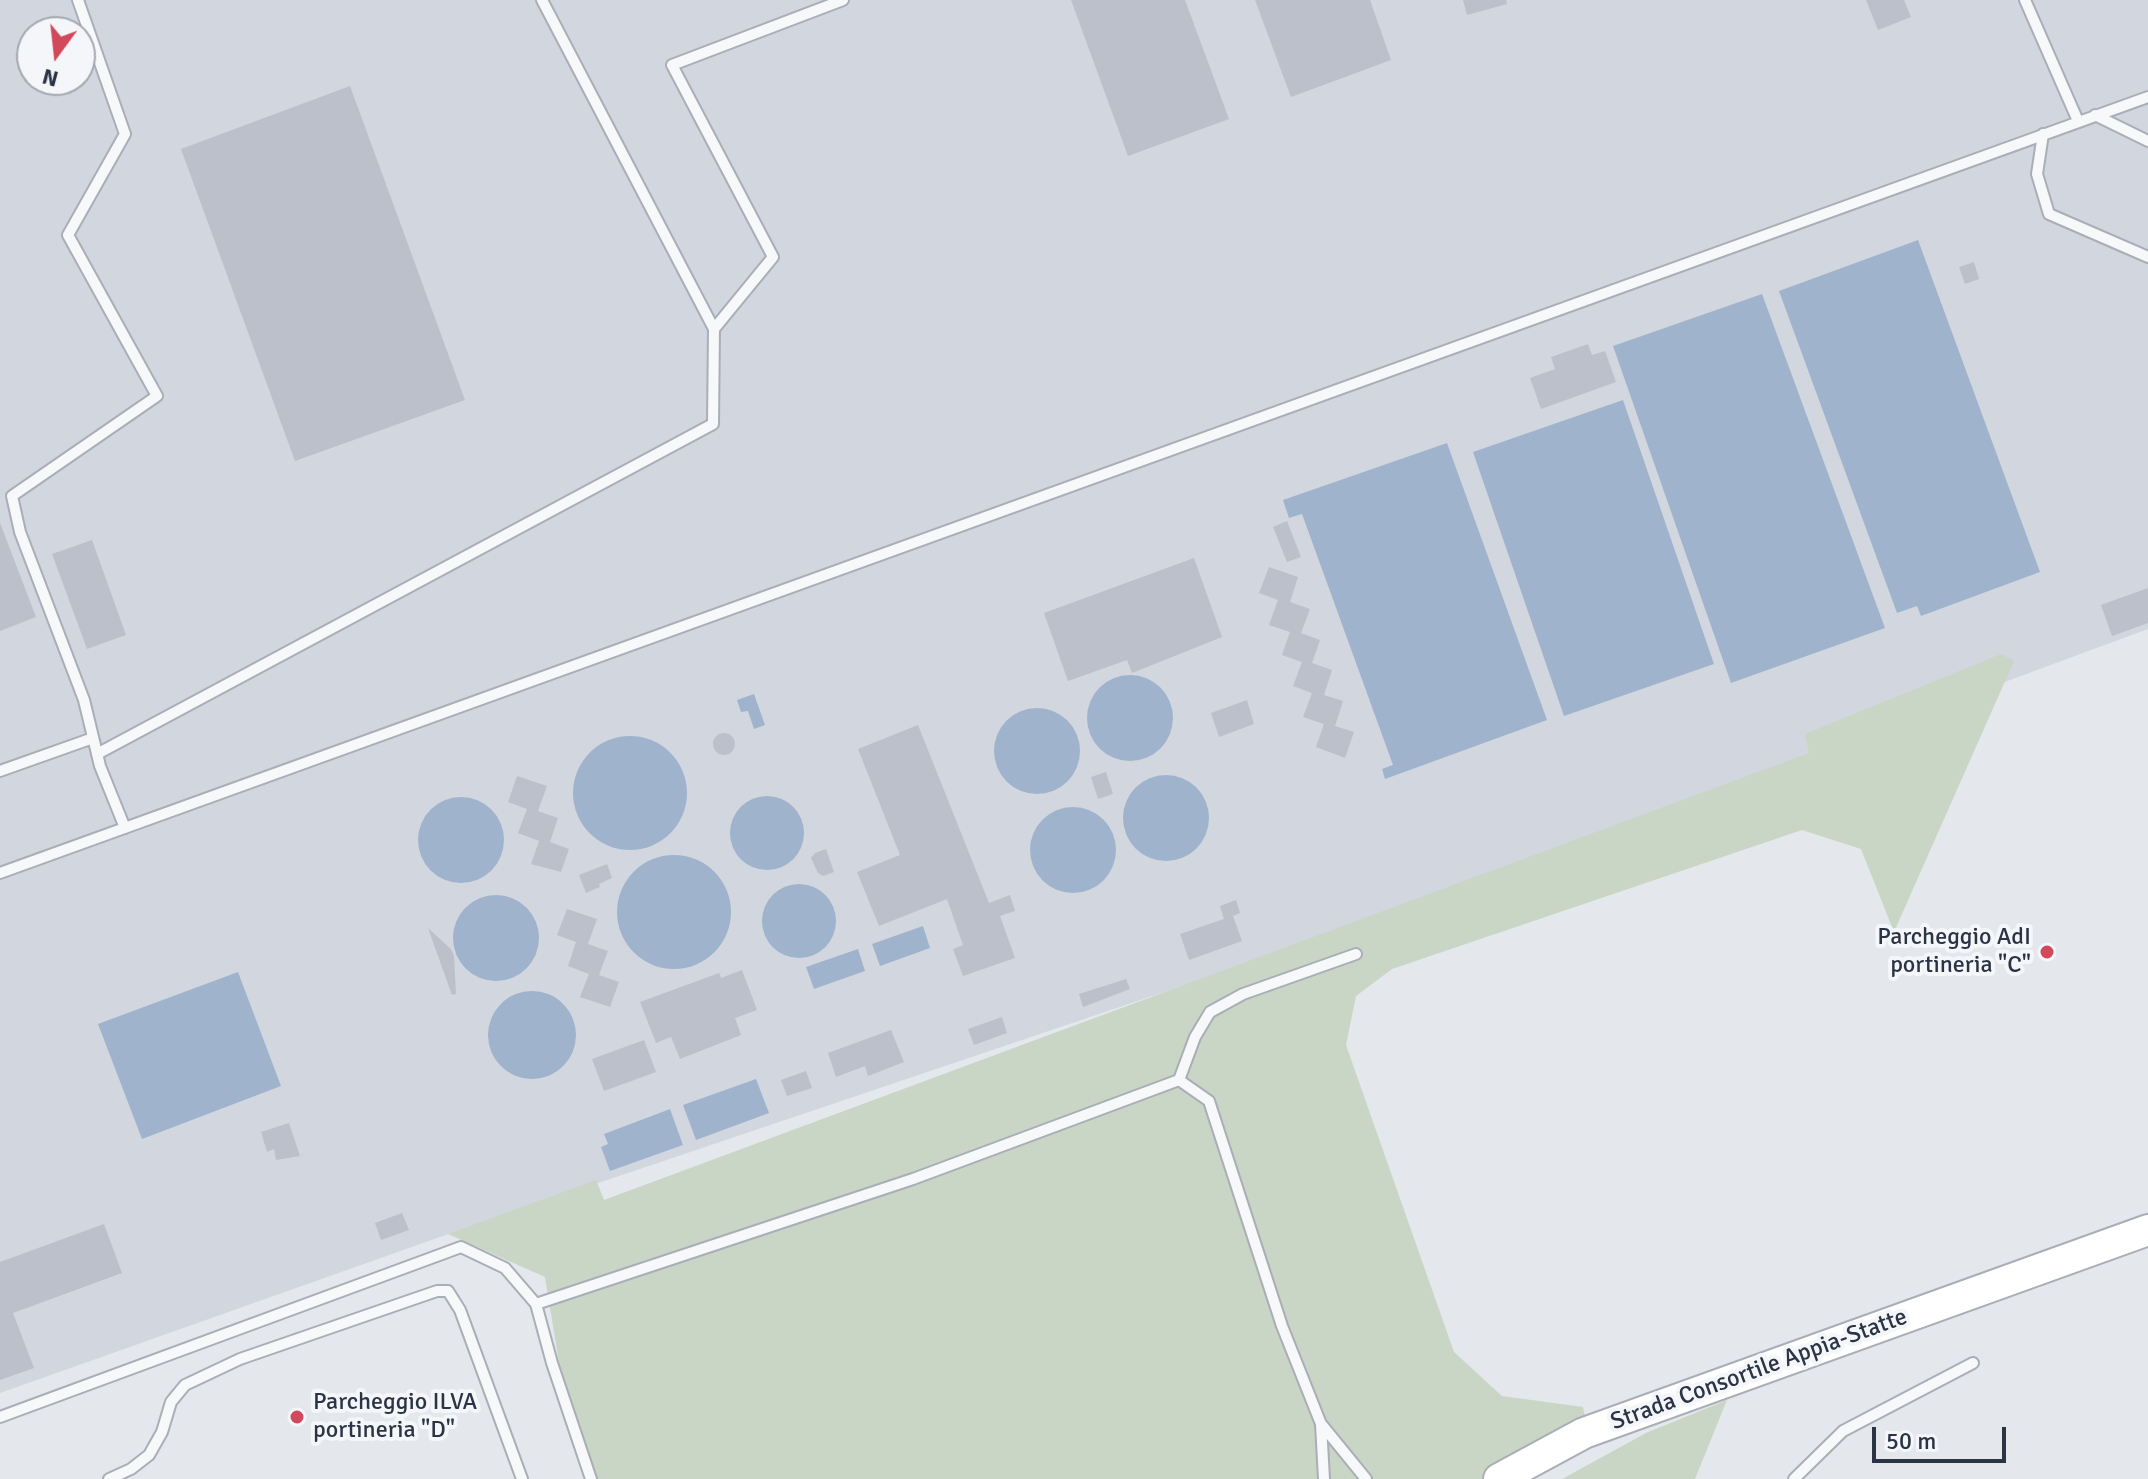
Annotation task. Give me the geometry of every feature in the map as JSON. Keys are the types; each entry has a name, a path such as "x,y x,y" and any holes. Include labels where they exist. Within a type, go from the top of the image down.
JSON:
{"street":[{"name":"Strada Consortile Appia-Statte","path":"2025,1275 2148,1216"},
{"name":"Strada Consortile Appia-Statte","path":"1499,1479 1584,1433 2148,1230"}],"lane":[{"path":"78,0 125,134 68,235 157,396 12,496 20,532 84,700 97,754 125,828"},
{"path":"97,754 713,424 714,329 542,0"},
{"path":"714,329 773,257 672,65 843,0"},
{"path":"2025,0 2078,121"},
{"path":"0,873 2145,96"},
{"path":"2095,115 2148,141"},
{"path":"2043,134 2037,174 2049,214 2148,257"},
{"path":"0,771 93,738"},
{"path":"536,1304 913,1179 1179,1080 1195,1037 1210,1012 1243,994 1356,954"},
{"path":"1179,1080 1209,1101 1282,1326 1321,1424 1366,1479"},
{"path":"0,1417 461,1247 505,1268 536,1304 552,1363 591,1479"},
{"path":"109,1479 131,1469 149,1455 162,1432 171,1402 185,1385 240,1359 437,1291 448,1291 460,1310 522,1479"},
{"path":"1794,1479 1843,1431 1973,1363"},
{"path":"1321,1424 1324,1479"}],"shaded area":[{"path":"0,0 2148,0 2148,629 1182,986 471,1226 0,1393"}],"green space":[{"path":"2001,654 2014,661 1894,932 1861,849 1802,830 1392,969 1356,996 1346,1045 1454,1352 1502,1396 1583,1407 1586,1423 1496,1479 597,1479 563,1387 545,1277 448,1234 596,1180 604,1200 1809,753 1805,734"},
{"path":"1727,1400 1695,1479 1562,1479 1646,1433"}],"water":[{"path":"1918,240 2040,572 1921,616 1917,606 1897,613 1779,291"},
{"path":"1762,294 1885,628 1731,683 1613,346"},
{"path":"1623,400 1714,664 1564,716 1473,452"},
{"path":"1447,443 1547,720 1385,779 1382,769 1393,765 1302,514 1289,518 1283,500"},
{"path":"1122,675 1138,675 1161,687 1170,701 1173,718 1170,735 1161,749 1138,761 1122,761 1106,754 1094,742 1087,726 1087,710 1094,694 1106,682"},
{"path":"754,694 765,725 754,729 748,711 741,712 737,700"},
{"path":"1029,708 1045,708 1068,720 1077,734 1080,751 1077,768 1068,782 1045,794 1029,794 1013,787 1001,775 994,759 994,743 1001,727 1013,715"},
{"path":"630,736 652,741 670,753 682,771 687,793 682,815 670,833 652,845 630,850 608,845 590,833 578,815 573,793 578,771 590,753 608,741"},
{"path":"1166,775 1183,778 1197,787 1206,801 1209,818 1206,835 1197,849 1183,858 1166,861 1149,858 1135,849 1126,835 1123,818 1126,801 1135,787 1149,778"},
{"path":"760,796 774,796 788,802 798,812 804,833 802,847 788,864 774,870 760,870 746,864 736,854 730,840 730,826 736,812 746,802"},
{"path":"461,797 485,804 497,816 504,840 497,864 485,876 461,883 437,876 425,864 418,840 425,816 437,804"},
{"path":"1065,807 1081,807 1104,819 1113,833 1116,850 1113,867 1104,881 1081,893 1065,893 1049,886 1037,874 1030,858 1030,842 1037,826 1049,814"},
{"path":"674,855 696,859 714,872 727,890 731,912 727,934 714,952 696,965 674,969 652,965 634,952 621,934 617,912 621,890 634,872 652,859"},
{"path":"799,884 813,887 825,895 833,907 836,921 833,935 825,947 813,955 799,958 785,955 773,947 765,935 762,921 765,907 773,895 785,887"},
{"path":"496,895 513,898 527,907 536,921 539,938 536,955 527,969 513,978 496,981 479,978 465,969 456,955 453,938 456,921 465,907 479,898"},
{"path":"923,926 930,948 880,966 872,944"},
{"path":"858,949 865,971 814,989 806,967"},
{"path":"238,972 281,1086 142,1139 98,1024"},
{"path":"532,991 549,995 563,1004 572,1018 576,1035 572,1052 563,1066 549,1075 532,1079 515,1075 501,1066 492,1052 488,1035 492,1018 501,1004 515,995"},
{"path":"756,1079 769,1113 696,1140 683,1105"},
{"path":"670,1109 683,1145 610,1171 601,1147 608,1144 604,1134"}],"building":[{"path":"1071,0 1185,0 1229,119 1128,156"},
{"path":"1255,0 1370,0 1391,60 1291,97"},
{"path":"1463,0 1506,0 1507,4 1467,15"},
{"path":"1866,0 1904,0 1911,17 1878,30"},
{"path":"350,86 465,400 295,461 181,149"},
{"path":"1974,262 1979,279 1965,284 1959,267"},
{"path":"1588,344 1592,355 1605,351 1616,382 1541,409 1530,378 1555,369 1551,357"},
{"path":"1287,521 1301,557 1287,562 1273,527"},
{"path":"0,523 36,617 0,631"},
{"path":"92,540 126,635 87,649 52,554"},
{"path":"1194,558 1222,637 1132,673 1127,660 1068,681 1044,613"},
{"path":"1269,567 1298,577 1290,602 1310,609 1301,633 1320,640 1312,663 1332,670 1324,695 1343,701 1335,726 1354,732 1345,758 1316,747 1324,724 1303,717 1312,693 1293,686 1302,662 1282,655 1290,632 1269,625 1278,600 1259,593"},
{"path":"2148,588 2148,623 2112,636 2101,605"},
{"path":"1247,700 1254,724 1219,737 1211,713"},
{"path":"918,725 989,903 1010,895 1015,911 1000,916 1015,958 963,976 953,949 963,945 947,899 879,926 857,872 900,855 858,749"},
{"path":"724,733 732,736 735,744 732,752 724,755 716,752 713,744 716,736"},
{"path":"1106,772 1113,794 1098,799 1091,777"},
{"path":"517,776 547,786 538,811 558,818 550,842 569,849 561,872 531,864 539,841 518,833 527,809 508,802"},
{"path":"826,849 834,872 823,876 818,873 811,858"},
{"path":"607,864 612,878 586,893 579,875"},
{"path":"1236,900 1240,913 1233,916 1242,941 1189,960 1180,934 1224,919 1220,906"},
{"path":"567,909 597,919 588,944 608,951 599,975 619,982 610,1007 580,997 589,974 568,966 576,942 557,935"},
{"path":"428,928 451,949 454,956 456,994 452,995"},
{"path":"742,970 757,1010 735,1018 741,1035 680,1059 671,1037 656,1043 640,1002 719,973 721,978"},
{"path":"1126,979 1130,989 1083,1007 1079,994"},
{"path":"1002,1017 1007,1033 974,1045 968,1029"},
{"path":"891,1030 904,1062 868,1076 865,1066 836,1077 828,1053"},
{"path":"644,1040 656,1072 604,1091 592,1059"},
{"path":"806,1071 812,1088 787,1096 781,1080"},
{"path":"289,1123 300,1156 276,1160 274,1149 267,1152 261,1132"},
{"path":"402,1213 409,1230 381,1240 375,1223"},
{"path":"104,1224 122,1273 13,1313 34,1368 0,1380 0,1262"}],"place":[{"name":"Parcheggio AdI portineria \"C\"","path":"2047,952"},
{"name":"Parcheggio ILVA portineria \"D\"","path":"297,1417"}]}
